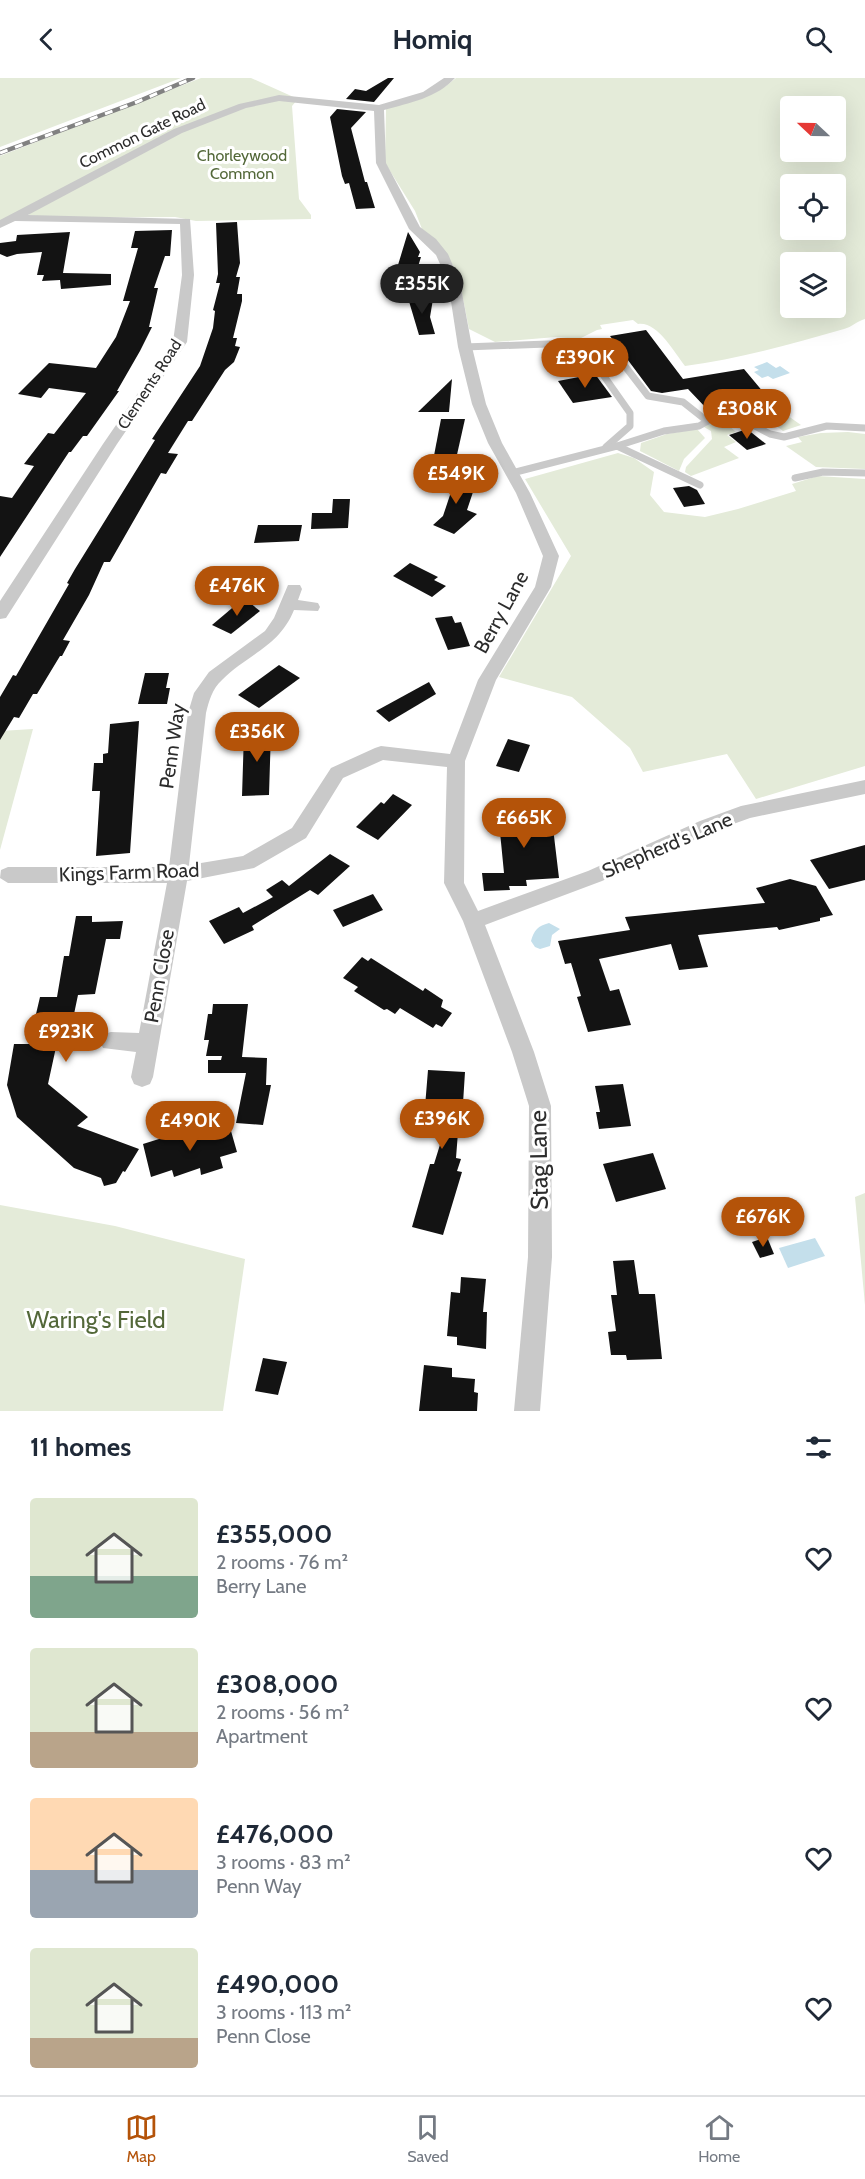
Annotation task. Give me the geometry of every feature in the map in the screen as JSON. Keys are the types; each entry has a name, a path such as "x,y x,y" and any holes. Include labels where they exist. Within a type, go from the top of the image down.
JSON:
{"street":[{"path":"379,108 427,92 443,85 450,78"},
{"name":"Common Gate Road","path":"0,225 178,131 243,106 279,98 379,108"},
{"name":"Berry Lane","path":"379,108 381,163 415,229 432,242 442,254 454,282 465,347 479,404 495,443 551,556 543,586 487,680 456,761 454,883 473,921"},
{"name":"Clements Road","path":"0,614 110,444 180,342 186,306 188,268 186,221 14,218"},
{"name":"Penn Way","path":"178,875 197,712 203,693 215,675 271,635 291,597 312,607"},
{"name":"Kings Farm Road","path":"8,875 178,875 247,863 299,833 337,773 381,753 456,761"},
{"name":"Shepherd's Lane","path":"473,921 595,876 706,826 748,811 865,787"},
{"name":"Penn Close","path":"142,1077 178,875"},
{"name":"Stag Lane","path":"473,921 523,1052 540,1106 540,1257 527,1411"},
{"path":"111,1041 147,1043"}],"lane":[{"path":"465,347 602,344 611,348 648,396 683,402 707,421"},
{"path":"592,346 587,352 630,413 630,426 606,447"},
{"path":"512,474 664,431 699,426 719,415 732,414 770,434 784,437 827,426 865,428"},
{"path":"617,446 700,485"},
{"path":"795,478 824,472 865,472"}],"green space":[{"path":"0,78 181,78 0,147"},
{"name":"Chorleywood Common","path":"201,78 251,78 298,99 292,106 299,199 311,215 311,219 196,221 175,217 53,218 29,215 30,212 0,221 0,156"},
{"path":"456,78 865,78 865,319 847,328 785,345 685,366 658,332 652,327 638,324 633,320 600,325 602,329 579,339 556,337 495,342 469,329 458,273 437,241 422,229 415,211 385,163 386,109 446,86"},
{"path":"771,404 801,425 783,431 754,409"},
{"path":"720,418 736,432 727,435 736,442 724,447 739,458 691,476 685,472 686,467 712,439 711,431 704,427"},
{"path":"697,429 705,438 684,459 679,471 640,451 641,443 667,434"},
{"path":"848,432 865,434 865,469 816,467 786,446 802,442 798,437"},
{"path":"618,453 634,458 654,472 650,495 664,512 705,517 796,491 792,484 818,476 865,479 865,766 756,799 727,754 643,772 630,748 572,697 499,677 571,556 525,479"},
{"path":"33,729 0,850 0,731"},
{"path":"865,1193 865,1305 855,1197"},
{"name":"Waring's Field","path":"0,1205 115,1226 245,1259 223,1411 0,1411"}],"water":[{"path":"767,362 776,368 780,366 790,373 773,379 768,376 762,378 754,372 759,370 754,367"},
{"path":"549,923 560,929 552,935 550,946 540,949 535,947 531,941 534,934 539,927"},
{"path":"815,1238 825,1256 788,1268 779,1248"}],"building":[{"path":"388,78 394,78 374,102 346,99 355,89 366,91"},
{"path":"337,109 366,112 351,128 365,182 367,182 375,208 356,209 349,183 345,184 330,117"},
{"path":"237,222 240,263 236,277 240,277 237,294 242,294 242,301 233,338 237,338 235,346 240,347 234,362 225,370 192,421 188,421 168,453 178,454 166,474 161,473 110,562 104,562 89,595 63,640 70,641 62,656 37,694 33,694 19,718 14,717 0,740 0,697 13,675 16,676 69,584 67,583 75,569 155,440 152,439 200,366 213,328 215,311 213,310 220,283 216,283 218,274 216,223"},
{"path":"172,230 170,256 165,256 154,288 158,288 149,327 152,327 117,391 119,391 87,436 83,436 69,452 0,557 0,496 12,498 34,466 24,464 48,433 54,434 86,393 49,388 41,398 18,394 49,363 96,368 116,337 130,301 123,301 138,248 131,248 135,231"},
{"path":"70,232 63,273 111,274 111,285 61,289 60,280 42,281 44,275 37,275 42,252 7,257 0,254 0,243 16,241 17,235"},
{"path":"408,232 420,252 418,257 421,257 415,276 421,276 416,298 393,297 400,265 398,265"},
{"path":"408,298 433,299 430,317 435,334 419,335"},
{"path":"646,330 683,379 744,369 764,393 707,409 688,389 662,393 651,391 610,336"},
{"path":"595,374 612,397 573,403 558,381"},
{"path":"452,379 449,412 418,412"},
{"path":"441,419 465,419 454,468 432,466"},
{"path":"747,429 766,444 747,450 729,435"},
{"path":"431,477 473,482 472,485 475,486 467,510 477,514 454,534 433,525 443,516 451,492"},
{"path":"689,486 697,490 705,504 684,507 673,488"},
{"path":"333,499 350,499 348,528 311,529 312,513 332,513"},
{"path":"258,525 302,525 299,541 254,543"},
{"path":"410,563 438,577 434,580 446,586 432,597 393,576"},
{"path":"244,598 260,611 231,634 212,625"},
{"path":"452,616 455,623 461,622 470,646 448,650 435,618"},
{"path":"279,665 300,678 259,708 238,695"},
{"path":"145,673 169,673 166,688 170,688 167,704 138,704"},
{"path":"429,682 436,694 389,722 376,711"},
{"path":"139,721 130,853 96,856 100,791 92,791 94,763 103,763 103,754 108,753 110,724"},
{"path":"271,730 269,795 242,796 244,732"},
{"path":"508,739 530,745 519,772 496,766"},
{"path":"393,794 412,805 378,840 356,827 381,802 384,804"},
{"path":"551,811 559,878 526,880 527,886 509,886 510,890 484,891 482,873 504,873 500,832 492,832 491,813"},
{"path":"865,845 865,880 829,889 810,860"},
{"path":"330,854 350,866 318,895 310,890 252,926 254,930 224,944 209,921 239,907 243,913 273,897 266,890 282,880 289,886"},
{"path":"790,879 816,886 833,915 820,918 820,921 779,930 777,927 698,935 708,967 679,970 671,944 599,959 610,991 619,989 631,1025 588,1032 577,997 581,996 571,963 565,964 558,941 630,930 625,917 765,903 756,888"},
{"path":"373,894 383,910 343,927 333,910"},
{"path":"76,916 92,916 92,922 123,921 120,939 106,939 95,994 78,995 69,1038 58,1038 48,1084 88,1117 77,1126 139,1149 116,1183 104,1186 101,1178 74,1168 17,1117 7,1085 14,1044 29,1044 40,997 57,997 64,956 69,956"},
{"path":"362,957 368,961 371,958 423,991 425,988 443,1000 441,1007 452,1013 442,1027 436,1024 433,1028 400,1008 395,1014 387,1009 384,1010 354,991 358,987 343,978"},
{"path":"213,1004 248,1004 242,1057 267,1058 266,1085 271,1085 263,1125 236,1123 246,1073 208,1073 208,1060 221,1060 222,1056 206,1056 209,1040 204,1040 208,1014 212,1014"},
{"path":"428,1070 465,1072 462,1119 459,1119 456,1158 461,1159 457,1171 462,1172 443,1235 412,1227 430,1164 434,1164 443,1135 429,1134 430,1120 424,1119"},
{"path":"623,1084 631,1126 599,1129 596,1112 600,1112 595,1086"},
{"path":"229,1124 237,1152 220,1157 223,1168 201,1175 200,1168 174,1177 172,1170 151,1177 143,1144 194,1128 196,1134"},
{"path":"653,1153 666,1189 616,1202 603,1164"},
{"path":"767,1237 774,1254 760,1258 752,1242"},
{"path":"634,1260 639,1294 655,1294 662,1359 627,1360 626,1355 611,1355 608,1332 616,1331 611,1295 617,1295 613,1261"},
{"path":"461,1277 486,1279 483,1312 487,1312 486,1349 457,1345 457,1337 447,1336 451,1292 460,1293"},
{"path":"263,1358 287,1362 278,1395 255,1391"},
{"path":"424,1365 452,1368 452,1377 475,1379 474,1392 478,1393 477,1411 419,1411"}],"railway":[{"path":"0,153 137,102 193,78"}]}
